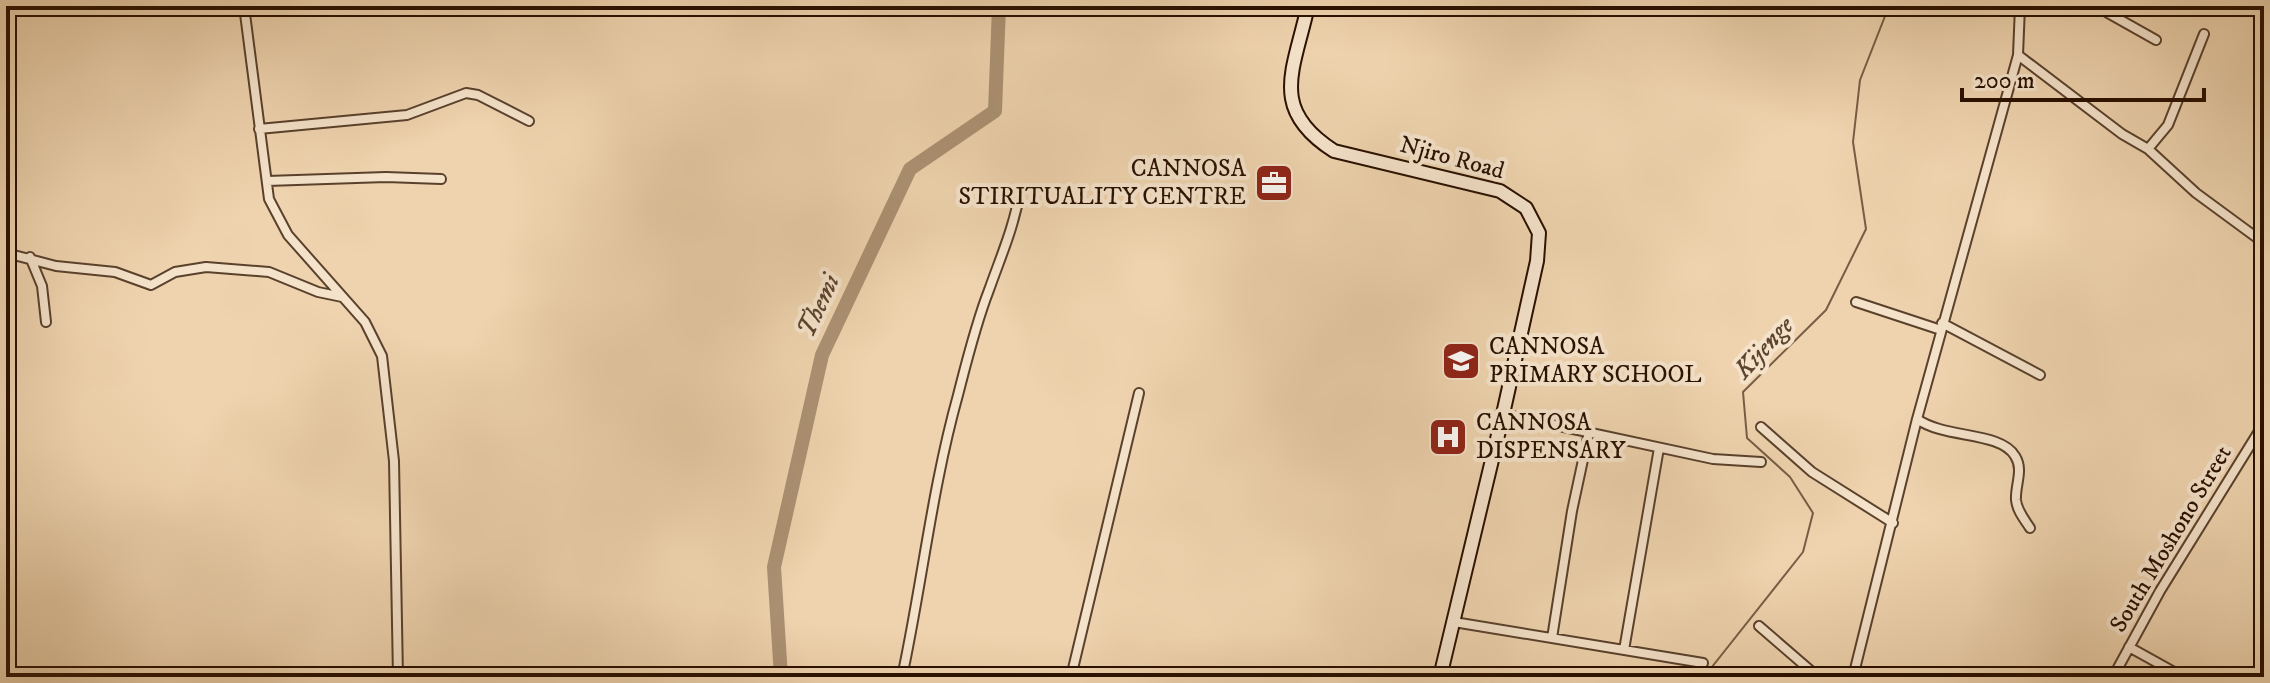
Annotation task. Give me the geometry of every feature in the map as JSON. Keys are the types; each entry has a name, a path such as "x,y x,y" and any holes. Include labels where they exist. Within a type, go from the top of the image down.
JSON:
{"street":[{"path":"244,6 269,199 288,235 375,340 387,385 394,461 398,677"},
{"name":"Njiro Road","path":"1308,6 1290,94 1300,125 1312,137 1334,151 1500,191 1517,200 1533,218 1539,233 1537,261 1503,414 1440,677"},
{"path":"1853,677 1917,419 2018,55 2020,6"},
{"path":"2102,6 2108,13 2156,40"},
{"path":"2148,149 2168,125 2204,34"},
{"path":"2018,55 2122,134 2148,149 2196,193 2264,243"},
{"path":"259,129 407,115 466,93 478,95 529,121"},
{"path":"267,181 386,177 441,179"},
{"path":"902,677 917,609 931,511 956,399 988,290 1011,237 1020,191"},
{"path":"6,253 56,266 115,272 151,285 187,268 269,272 318,292 342,297"},
{"path":"30,257 42,286 46,322"},
{"path":"1856,302 1942,327 2040,375"},
{"path":"1071,677 1139,393"},
{"path":"1503,414 1713,459 1761,462"},
{"path":"1917,419 1942,433 1993,440 2007,448 2018,466 2016,504 2030,528"},
{"name":"South Moshono Street","path":"2113,677 2264,423"},
{"path":"1761,427 1812,472 1893,523"},
{"path":"1552,638 1572,511 1589,432"},
{"path":"1624,650 1659,448"},
{"path":"1454,622 1703,663"},
{"path":"1759,626 1818,677"},
{"path":"2129,647 2183,677"}],"waterway":[{"name":"Themi","path":"781,677 774,567 822,355 910,169 995,111 999,6"},
{"name":"Kijenge","path":"1704,677 1803,552 1813,513 1790,477 1747,438 1743,392 1826,310 1866,229 1853,142 1860,80 1889,6"}],"place":[{"name":"CANNOSA STIRITUALITY CENTRE","path":"1274,183"},
{"name":"CANNOSA PRIMARY SCHOOL","path":"1461,361"},
{"name":"CANNOSA DISPENSARY","path":"1448,437"}]}
